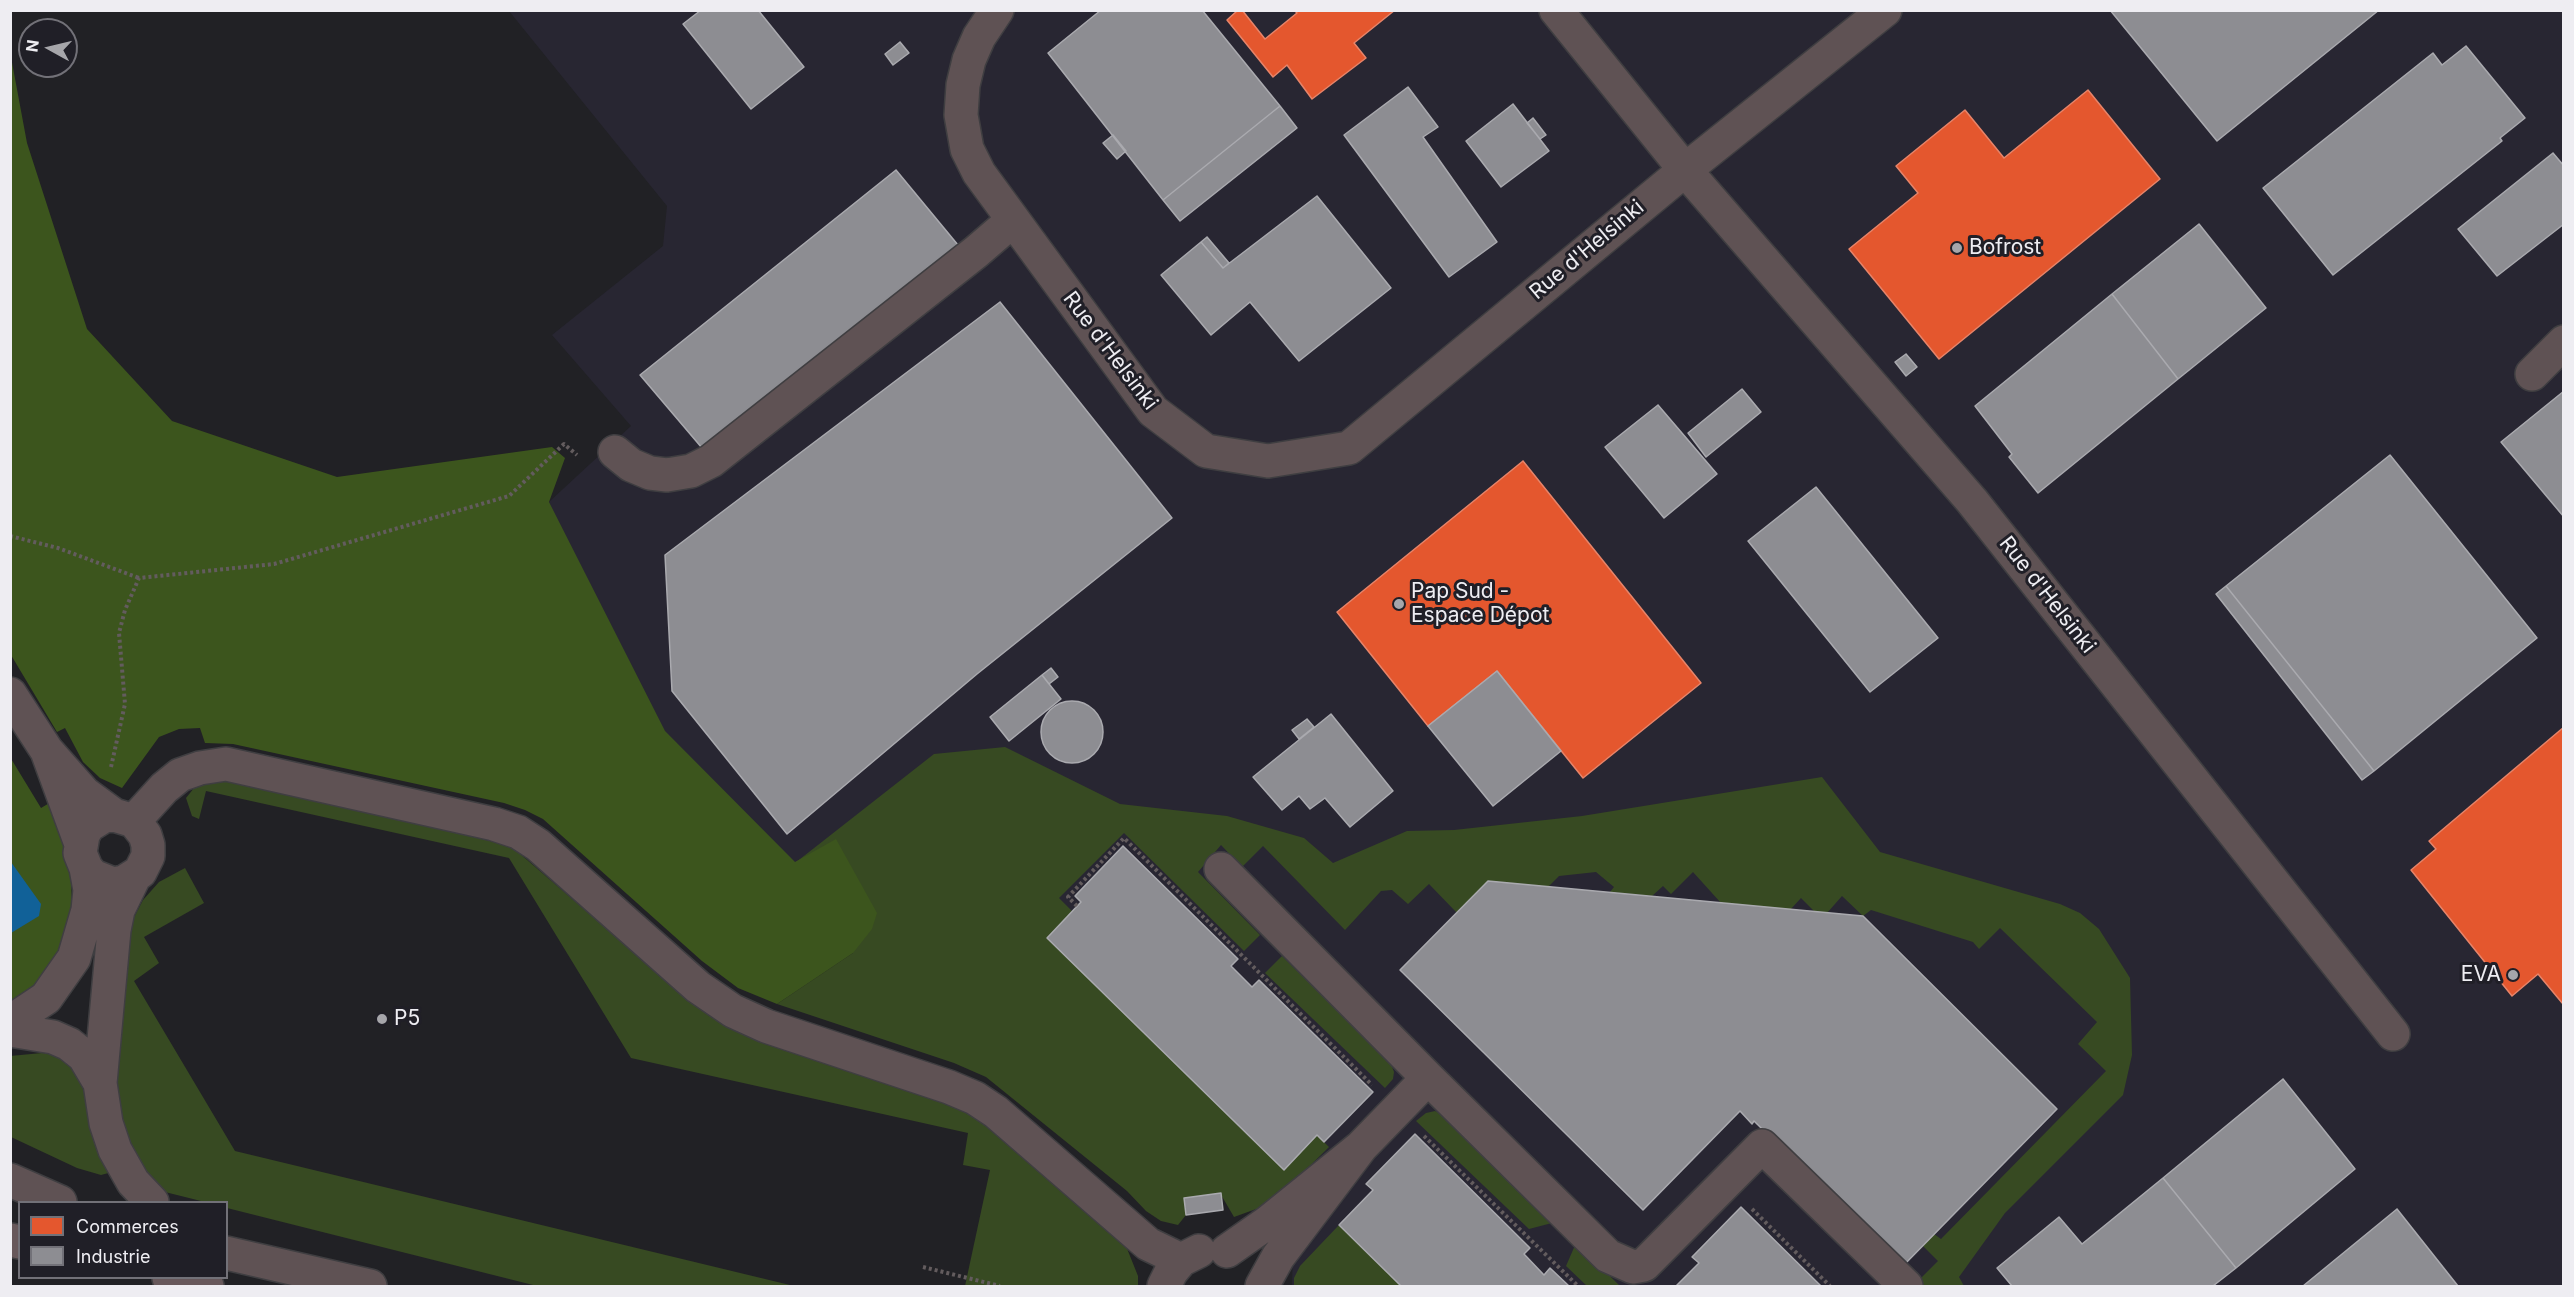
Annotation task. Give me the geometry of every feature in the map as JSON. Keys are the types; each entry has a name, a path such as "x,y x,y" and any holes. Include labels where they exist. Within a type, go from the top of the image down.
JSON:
{"highway":[{"path":"173,1279 207,1287"}],"street":[{"name":"Rue d'Helsinki","path":"997,10 979,37 969,60 963,85 961,115 967,149 979,173 1153,411 1206,451 1268,461 1348,448 1685,170 1885,10"},
{"name":"Rue d'Helsinki","path":"1556,10 1685,170 1972,501 2393,1034"},
{"path":"615,452 650,473 667,475 691,471 711,461 1012,221"},
{"path":"2532,374 2564,342"},
{"path":"10,694 47,751 84,793 124,818 145,835 148,845 144,865 134,877 118,910 114,930 100,1083 106,1123 116,1150 133,1182 150,1201"},
{"path":"10,1022 46,998 74,958 88,910 90,890 83,856 47,751"},
{"path":"134,877 113,884 93,876 83,856 88,826 104,816 124,818 180,775 200,768 226,764 494,824 518,832 538,845 698,987 733,1011 766,1026 949,1087 975,1098 996,1112 1148,1244 1173,1273 1195,1252 1210,1249 1227,1251 1243,1258 1255,1271 1262,1287"},
{"path":"1221,868 1608,1256 1633,1268 1644,1265 1762,1146 1906,1287"},
{"path":"10,1030 53,1037 69,1044 84,1056 100,1083"},
{"path":"1262,1287 1278,1257 1361,1148 1428,1078"},
{"path":"1227,1251 1267,1223 1361,1148"},
{"path":"10,1180 56,1201"},
{"path":"234,1252 370,1287"}],"path":[{"path":"10,536 57,548 139,578 274,564 509,496 564,444"},
{"path":"109,777 125,704 119,633 125,610 139,578"},
{"path":"1077,906 1068,897 1124,838 1379,1092"},
{"path":"1417,1128 1578,1287"},
{"path":"1750,1208 1830,1287"},
{"path":"923,1267 1000,1287"}],"shaded area":[{"path":"509,11 2563,11 2563,1286 1292,1286 1293,1249 1235,1198 1168,1194 641,751 549,502 631,426 552,335 663,246 667,206"}],"green space":[{"path":"11,57 27,143 87,329 172,421 337,477 552,447 565,458 549,502 665,731 795,862 836,839 877,913 872,929 853,953 777,1004 738,988 702,961 543,819 525,810 504,803 233,744 205,743 200,728 179,729 159,737 122,788 100,778 83,762 65,728 57,732 11,655"},
{"path":"1005,747 1120,804 1227,816 1304,838 1333,863 1407,831 1454,830 1582,816 1822,777 1880,852 2060,904 2080,913 2099,929 2130,978 2132,1055 2123,1095 2005,1213 1959,1277 1964,1286 1924,1286 1918,1281 1938,1261 1923,1246 1934,1234 1941,1239 2106,1071 2078,1044 2097,1022 2000,928 1979,949 1973,942 1871,910 1863,916 1842,896 1827,913 1815,912 1801,898 1790,910 1721,903 1693,872 1671,894 1663,886 1652,896 1610,892 1614,887 1596,872 1559,876 1548,887 1457,913 1429,884 1408,904 1392,890 1381,891 1345,930 1263,846 1242,867 1221,845 1198,872 1260,935 1244,951 1124,833 1059,898 1072,911 1048,938 1284,1170 1317,1135 1329,1147 1261,1214 1256,1209 1234,1217 1220,1193 1184,1198 1186,1215 1178,1225 1161,1221 1146,1211 1127,1191 986,1077 954,1063 777,1004 853,953 832,843 795,863 934,754"},
{"path":"10,757 41,808 51,802 62,834 71,875 72,911 62,949 45,981 10,1012"},
{"path":"227,778 511,846 673,986 962,1106 1013,1142 1126,1246 1138,1276 1138,1286 965,1286 990,1170 963,1165 968,1133 631,1058 509,858 206,791 199,819 192,816 186,798 194,788 205,780"},
{"path":"185,868 204,903 144,937 159,963 134,981 235,1151 794,1286 537,1286 228,1208 228,1201 201,1201 157,1190 125,1137 113,1095 128,929 143,900 159,882"},
{"path":"1282,956 1391,1064 1394,1072 1393,1079 1385,1088 1265,973"},
{"path":"63,1054 72,1065 82,1086 112,1172 101,1175 77,1168 11,1137 10,1056"},
{"path":"1435,1111 1444,1115 1552,1223 1529,1229 1416,1121 1426,1113"},
{"path":"1339,1225 1401,1286 1294,1286 1294,1278 1300,1266"},
{"path":"1576,1243 1620,1286 1587,1286 1566,1266"}],"water":[{"path":"11,862 41,904 39,916 11,933"}],"building: Commerces":[{"path":"1238,10 1242,10 1265,39 1297,13 1294,10 1395,10 1354,43 1366,58 1312,99 1287,65 1273,77 1227,20"},
{"path":"2088,90 2160,179 1939,359 1849,249 1918,193 1896,166 1965,110 2004,158"},
{"path":"1523,461 1701,683 1583,778 1497,671 1428,726 1337,612"},
{"path":"2564,727 2563,1004 2538,974 2512,996 2411,870 2436,849 2429,841"}],"building: Industrie":[{"path":"701,10 758,10 804,67 751,109 683,24"},
{"path":"1101,10 1202,10 1280,106 1163,200 1048,53"},
{"path":"2110,10 2379,10 2217,141"},
{"path":"900,42 909,53 893,65 885,54"},
{"path":"2466,46 2525,118 2500,138 2502,141 2333,275 2263,188 2433,53 2442,65"},
{"path":"1408,87 1438,127 1423,137 1497,242 1449,277 1344,135"},
{"path":"1513,104 1549,151 1501,187 1466,141"},
{"path":"1280,106 1297,128 1180,221 1163,200"},
{"path":"1533,118 1546,135 1540,139 1527,123"},
{"path":"1113,135 1126,151 1117,159 1103,143"},
{"path":"2553,153 2564,166 2564,224 2497,276 2458,229"},
{"path":"896,170 958,245 702,448 640,375"},
{"path":"1317,196 1391,288 1299,361 1250,302 1211,335 1161,275 1201,242 1223,268"},
{"path":"2199,224 2266,308 2178,379 2112,294"},
{"path":"1207,237 1229,263 1223,268 1201,242"},
{"path":"2112,294 2178,379 2038,493 2009,457 2012,454 1975,406"},
{"path":"1000,302 1172,518 977,674 787,834 672,691 665,555"},
{"path":"1906,354 1917,367 1906,376 1895,362"},
{"path":"1742,389 1761,412 1706,457 1688,433"},
{"path":"2564,391 2564,517 2501,442"},
{"path":"1658,405 1717,474 1664,518 1605,447"},
{"path":"2390,455 2537,638 2374,771 2226,586"},
{"path":"1816,487 1938,638 1870,692 1748,541"},
{"path":"2226,586 2374,771 2362,780 2216,594"},
{"path":"1051,668 1058,677 1049,684 1042,675"},
{"path":"1497,671 1561,751 1493,806 1428,726"},
{"path":"1042,675 1061,699 1009,741 990,717"},
{"path":"1072,701 1094,710 1103,732 1094,754 1072,763 1050,754 1041,732 1050,710"},
{"path":"1331,714 1393,791 1350,827 1325,798 1310,809 1299,796 1282,810 1253,777"},
{"path":"1307,719 1314,727 1299,739 1292,730"},
{"path":"1123,846 1238,959 1231,966 1252,987 1259,980 1373,1092 1324,1142 1317,1135 1284,1170 1047,938 1081,902 1075,896"},
{"path":"1488,881 1863,916 2057,1109 1900,1269 1754,1121 1752,1124 1740,1111 1643,1210 1400,970"},
{"path":"2283,1079 2355,1169 2236,1268 2163,1178"},
{"path":"1415,1134 1530,1248 1524,1254 1544,1275 1550,1268 1569,1286 1401,1286 1339,1225 1373,1190 1366,1184"},
{"path":"2163,1178 2236,1268 2213,1286 2012,1286 1997,1268 2059,1217 2082,1244"},
{"path":"1221,1193 1223,1210 1186,1215 1184,1198"},
{"path":"1741,1207 1821,1286 1676,1286 1699,1263 1692,1257"},
{"path":"2397,1209 2458,1286 2303,1286"}],"place":[{"name":"Bofrost","path":"1957,248"},
{"name":"Pap Sud - Espace Dépot","path":"1399,604"},
{"name":"EVA","path":"2513,975"},
{"name":"P5","path":"382,1019"}]}
